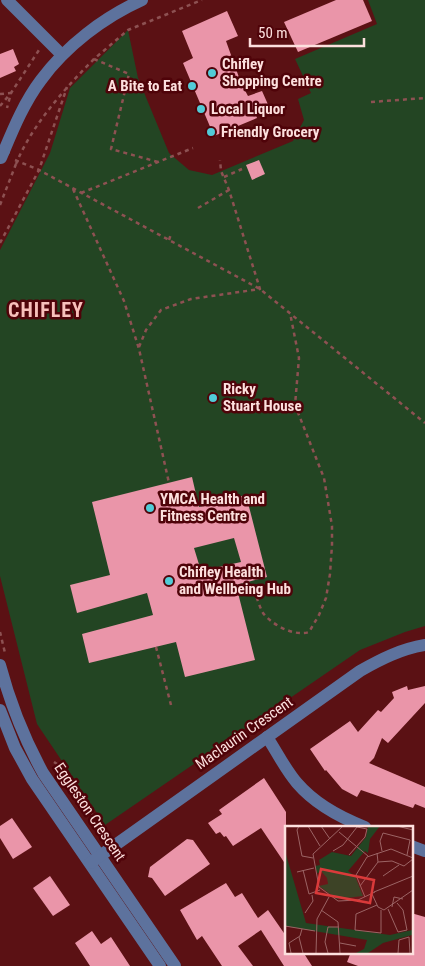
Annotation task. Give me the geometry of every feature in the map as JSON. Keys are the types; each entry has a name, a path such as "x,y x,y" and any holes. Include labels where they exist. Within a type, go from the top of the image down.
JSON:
{"street":[{"path":"7,0 62,55"},
{"path":"3,157 15,125 40,81 62,55 106,20 142,0"},
{"name":"Maclaurin Crescent","path":"95,859 374,662 409,648 425,645"},
{"name":"Eggleston Crescent","path":"4,662 14,714 26,742 160,966"},
{"name":"Eggleston Crescent","path":"0,710 15,748 32,779 175,966"},
{"path":"267,737 297,783 319,804 343,819 362,826"},
{"path":"412,846 425,851"}],"path":[{"path":"0,205 26,142 67,87 94,59 128,30 202,0"},
{"path":"0,106 34,56 44,45"},
{"path":"94,59 129,74 111,148 158,162"},
{"path":"0,243 39,170 67,87"},
{"path":"0,94 10,93"},
{"path":"371,102 425,98"},
{"path":"82,193 193,148"},
{"path":"3,157 39,170 260,289 425,423"},
{"path":"220,160 221,171 229,190 260,289"},
{"path":"224,177 242,169"},
{"path":"73,188 124,301 139,349 169,483"},
{"path":"198,208 229,190"},
{"path":"169,240 171,234"},
{"path":"139,349 146,330 161,310 191,299 260,289"},
{"path":"238,593 254,590 263,612 273,622 293,632 303,634 309,632 319,615 326,598 329,582 332,526 324,478 295,405 299,358 290,313"},
{"path":"0,632 4,662"},
{"path":"156,647 171,705"},
{"path":"50,761 57,764 108,838"}],"green space":[{"path":"368,0 425,0 425,626 360,650 105,825 37,724 0,576 0,250 50,153 70,88 128,30 138,78 169,153 189,170 212,175 293,141 304,120 298,99 311,93 295,59 377,24"}],"building":[{"path":"336,0 363,0 372,21 298,52 284,22"},
{"name":"Chifley Shopping Centre","path":"227,11 238,36 226,41 241,83 248,96 262,91 270,109 256,115 257,118 214,136 183,63 193,58 182,31"},
{"path":"13,49 19,64 14,67 16,71 0,78 0,54"},
{"path":"259,160 265,174 252,180 246,165"},
{"name":"Chifley Health and Wellbeing Hub","path":"192,477 199,507 246,495 267,577 236,585 255,660 185,677 176,642 89,663 82,634 153,615 147,593 77,613 70,585 110,575 92,502","holes":["234,538 241,562 201,571 194,548"]},
{"path":"407,686 408,690 425,686 425,703 388,743 382,738 374,758 369,763 425,787 425,808 415,804 413,808 361,790 357,797 342,789 325,771 310,749 350,721 358,732 378,710 381,712 394,698 392,692"},
{"path":"264,778 286,812 285,864 261,828 233,846 226,836 224,837 220,832 216,834 208,823 222,814 219,810"},
{"path":"12,818 32,847 13,859 0,838 0,826"},
{"path":"187,839 193,840 210,864 165,896 152,878 148,877 150,867"},
{"path":"50,876 70,905 53,916 33,888"},
{"path":"226,883 235,897 242,893 258,918 268,910 285,935 285,954 304,954 312,966 284,966 261,930 238,946 253,966 222,966 202,936 197,940 180,910"},
{"path":"412,913 425,917 425,966 358,966 347,962 350,954 412,954"},
{"path":"92,931 101,944 111,937 130,966 90,966 75,943"}],"place":[{"name":"Chifley Shopping Centre","path":"212,73"},
{"name":"A Bite to Eat","path":"192,86"},
{"name":"Local Liquor","path":"201,109"},
{"name":"Friendly Grocery","path":"211,132"},
{"name":"Ricky Stuart House","path":"213,398"},
{"name":"YMCA Health and Fitness Centre","path":"150,508"},
{"name":"Chifley Health and Wellbeing Hub","path":"169,581"}],"district":[{"name":"CHIFLEY","path":"46,310"}]}
